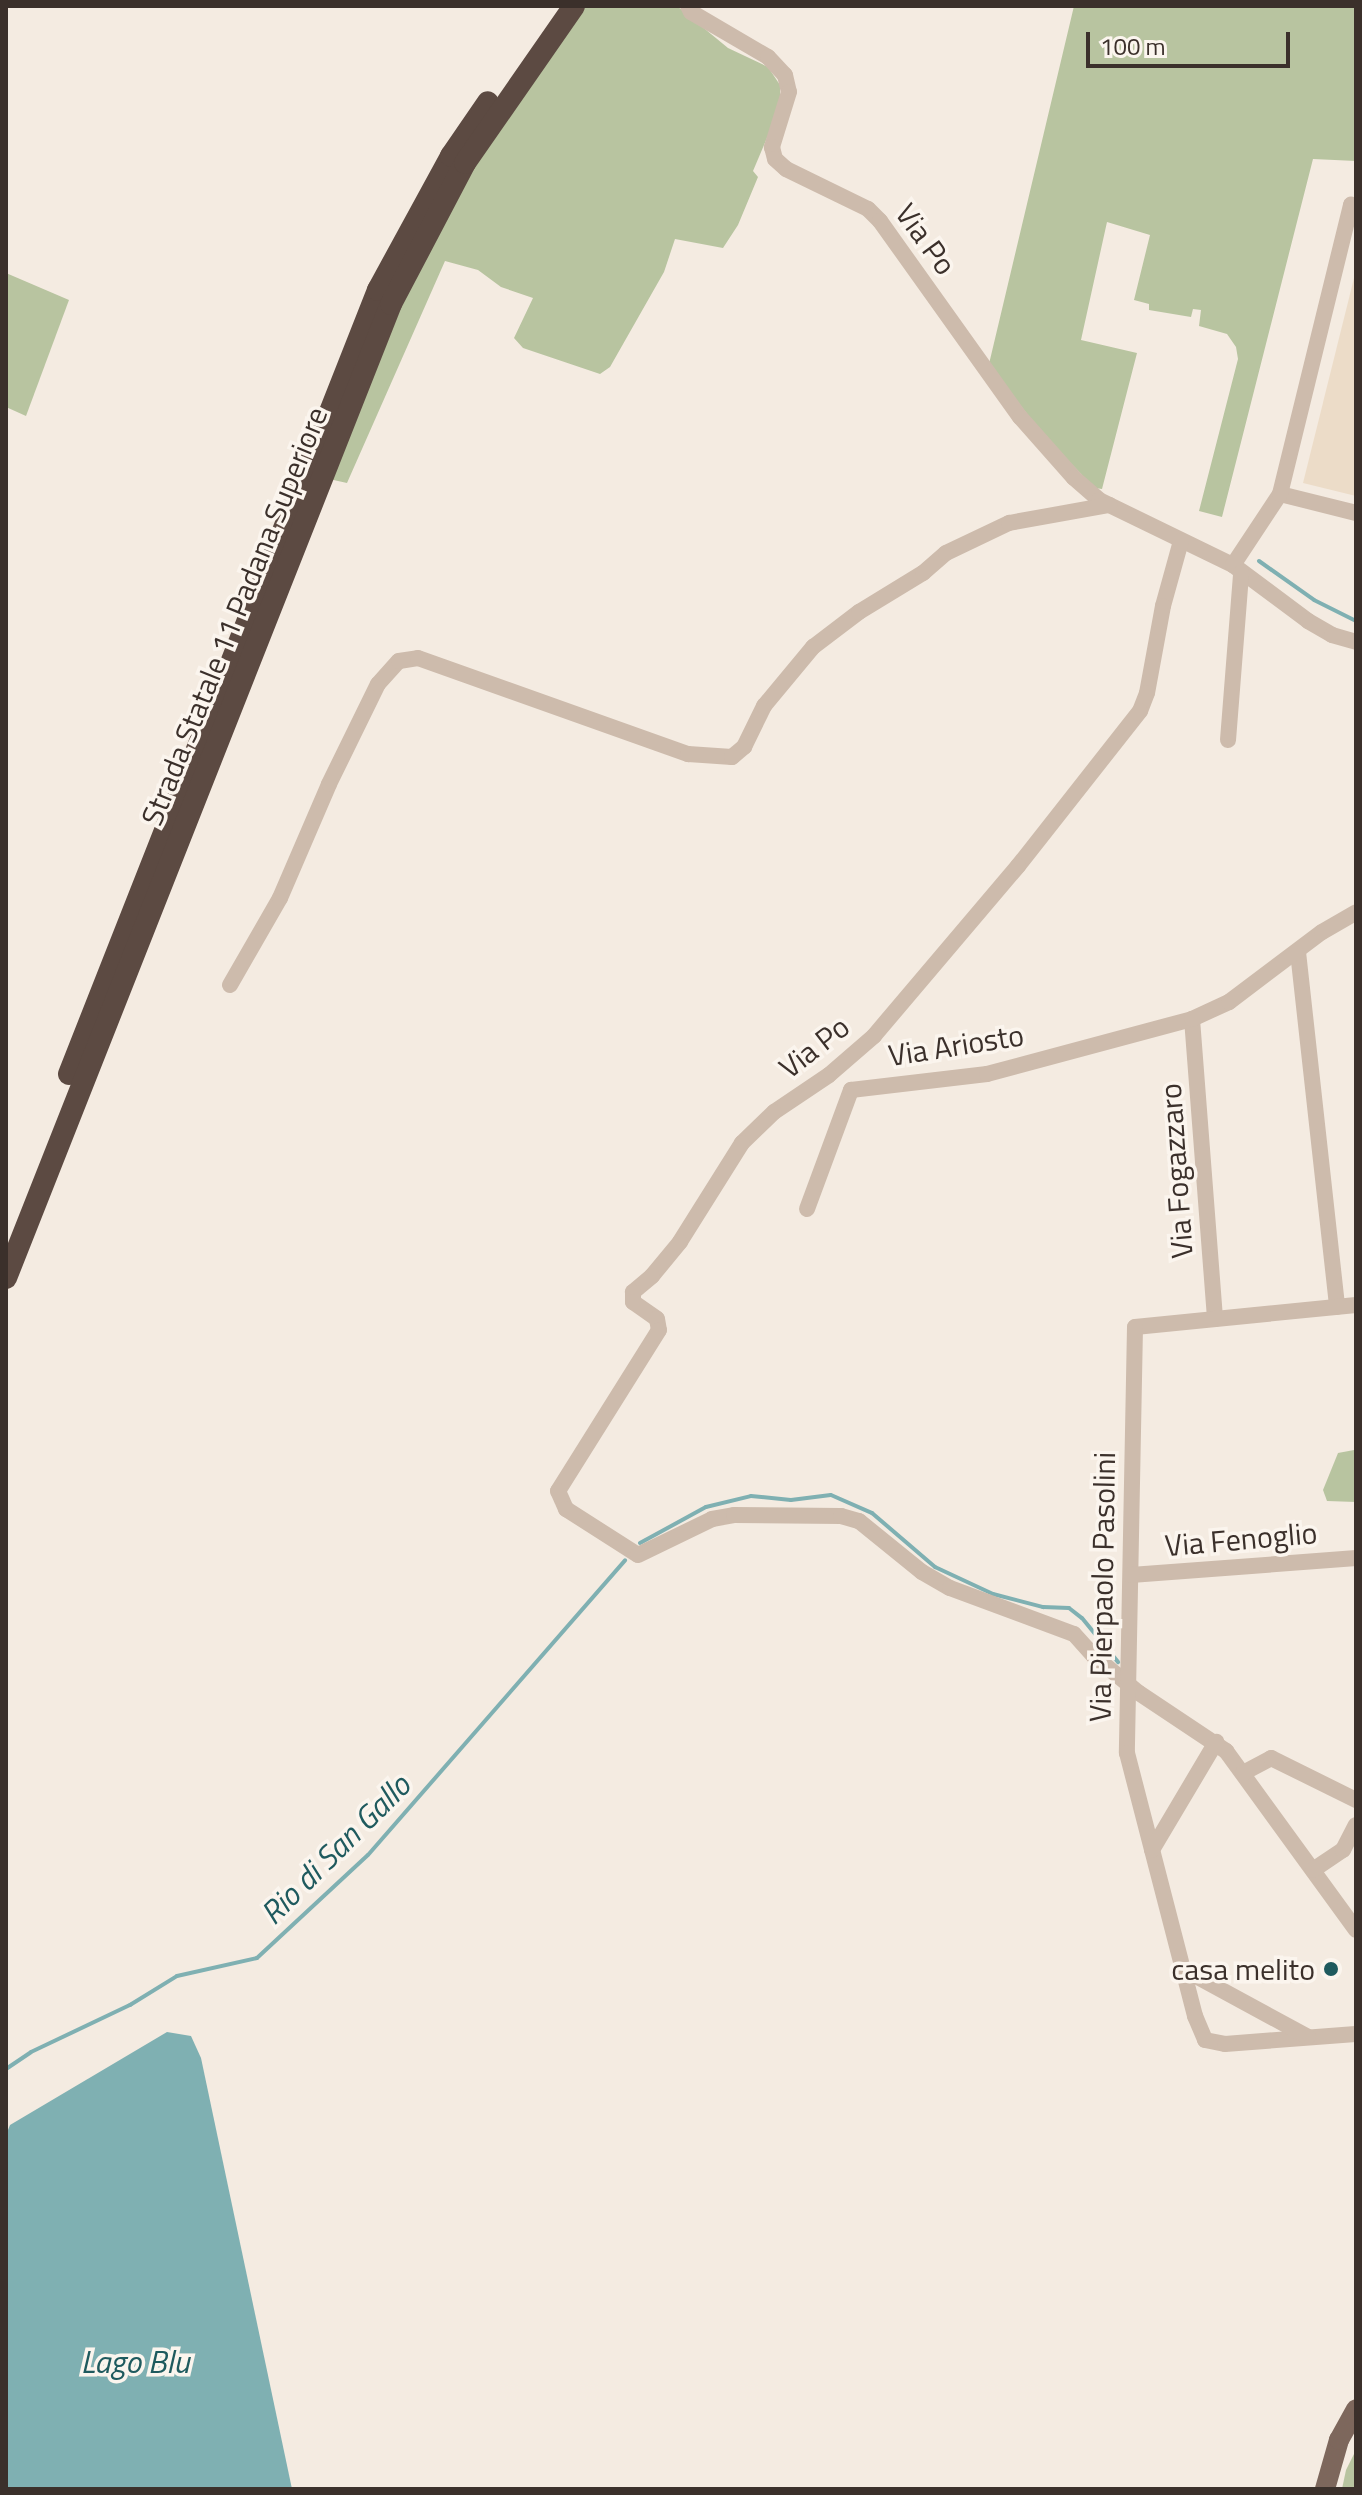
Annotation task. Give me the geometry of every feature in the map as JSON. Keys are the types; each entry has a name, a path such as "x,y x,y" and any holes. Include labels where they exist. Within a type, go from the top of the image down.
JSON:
{"highway":[{"name":"Strada Statale 11 Padana Superiore","path":"6,1237 378,290 451,156 556,6"},
{"name":"Strada Statale 11 Padana Superiore","path":"6,1278 391,304 465,163 574,6"}],"main road":[{"path":"1325,2489 1339,2440 1356,2409"}],"street":[{"name":"Via Po","path":"688,6 691,12 768,57 785,75 789,92 772,147 775,159 786,169 868,209 880,221 1020,417 1074,478 1109,505 1237,569 1332,635 1356,642"},
{"path":"1228,740 1237,569 1280,494 1351,205 1356,206"},
{"path":"1280,494 1356,513"},
{"path":"230,985 280,898 329,784 378,684 399,661 418,658 688,754 732,757 744,747 769,698 813,647 859,612 923,573 946,553 1009,523 1109,505"},
{"name":"Via Po","path":"1130,1682 1095,1657 1074,1634 950,1588 922,1572 871,1528 850,1519 764,1513 734,1515 712,1519 638,1555 566,1509 558,1491 659,1330 657,1319 633,1302 633,1292 652,1276 680,1242 748,1136 774,1112 829,1075 874,1036 1018,866 1140,711 1181,541"},
{"path":"1192,1019 1229,1002 1322,932 1356,912"},
{"path":"1298,952 1337,1307"},
{"name":"Via Ariosto","path":"807,1209 851,1090 987,1074 1192,1019"},
{"name":"Via Fogazzaro","path":"1192,1019 1215,1319"},
{"name":"Via Pierpaolo Pasolini","path":"1310,2038 1225,2044 1205,2040 1199,2032 1127,1753 1135,1327 1356,1305"},
{"name":"Via Fenoglio","path":"1131,1575 1356,1558"},
{"path":"1130,1682 1139,1693 1216,1742 1243,1773 1356,1930"},
{"path":"1152,1850 1216,1742"},
{"path":"1243,1773 1271,1758 1356,1800"},
{"path":"1313,1870 1343,1850 1356,1825"},
{"path":"1183,1969 1310,2038 1356,2034"}],"green space":[{"path":"586,6 677,6 728,48 768,67 780,85 780,107 753,171 758,177 738,225 723,248 675,239 664,272 610,367 600,374 523,348 514,338 533,298 501,287 478,270 445,261 347,483 329,479 415,274 456,198 507,114"},
{"path":"1074,6 1356,6 1356,161 1313,159 1222,517 1199,511 1238,359 1236,347 1227,334 1199,326 1201,310 1193,309 1191,317 1149,310 1149,304 1134,300 1150,235 1107,222 1081,340 1137,353 1102,489 1095,488 1043,435 989,364"},
{"path":"6,273 69,300 26,416 6,407"},
{"path":"1354,1450 1356,1502 1327,1501 1323,1490 1338,1453"},
{"path":"1355,2452 1356,2489 1342,2489 1346,2470"}],"shaded area":[{"path":"1356,270 1356,496 1303,483"}],"water":[{"name":"Lago Blu","path":"167,2032 191,2036 201,2058 292,2489 6,2489 6,2135 10,2125"}],"waterway":[{"path":"1259,561 1314,600 1356,621"},
{"path":"640,1543 706,1507 751,1496 791,1500 831,1495 872,1513 935,1567 993,1594 1043,1607 1069,1608 1082,1618 1118,1662"},
{"name":"Rio di San Gallo","path":"6,2069 31,2052 130,2005 177,1976 257,1958 368,1855 625,1560"}],"place":[{"name":"casa melito","path":"1331,1969"}]}
